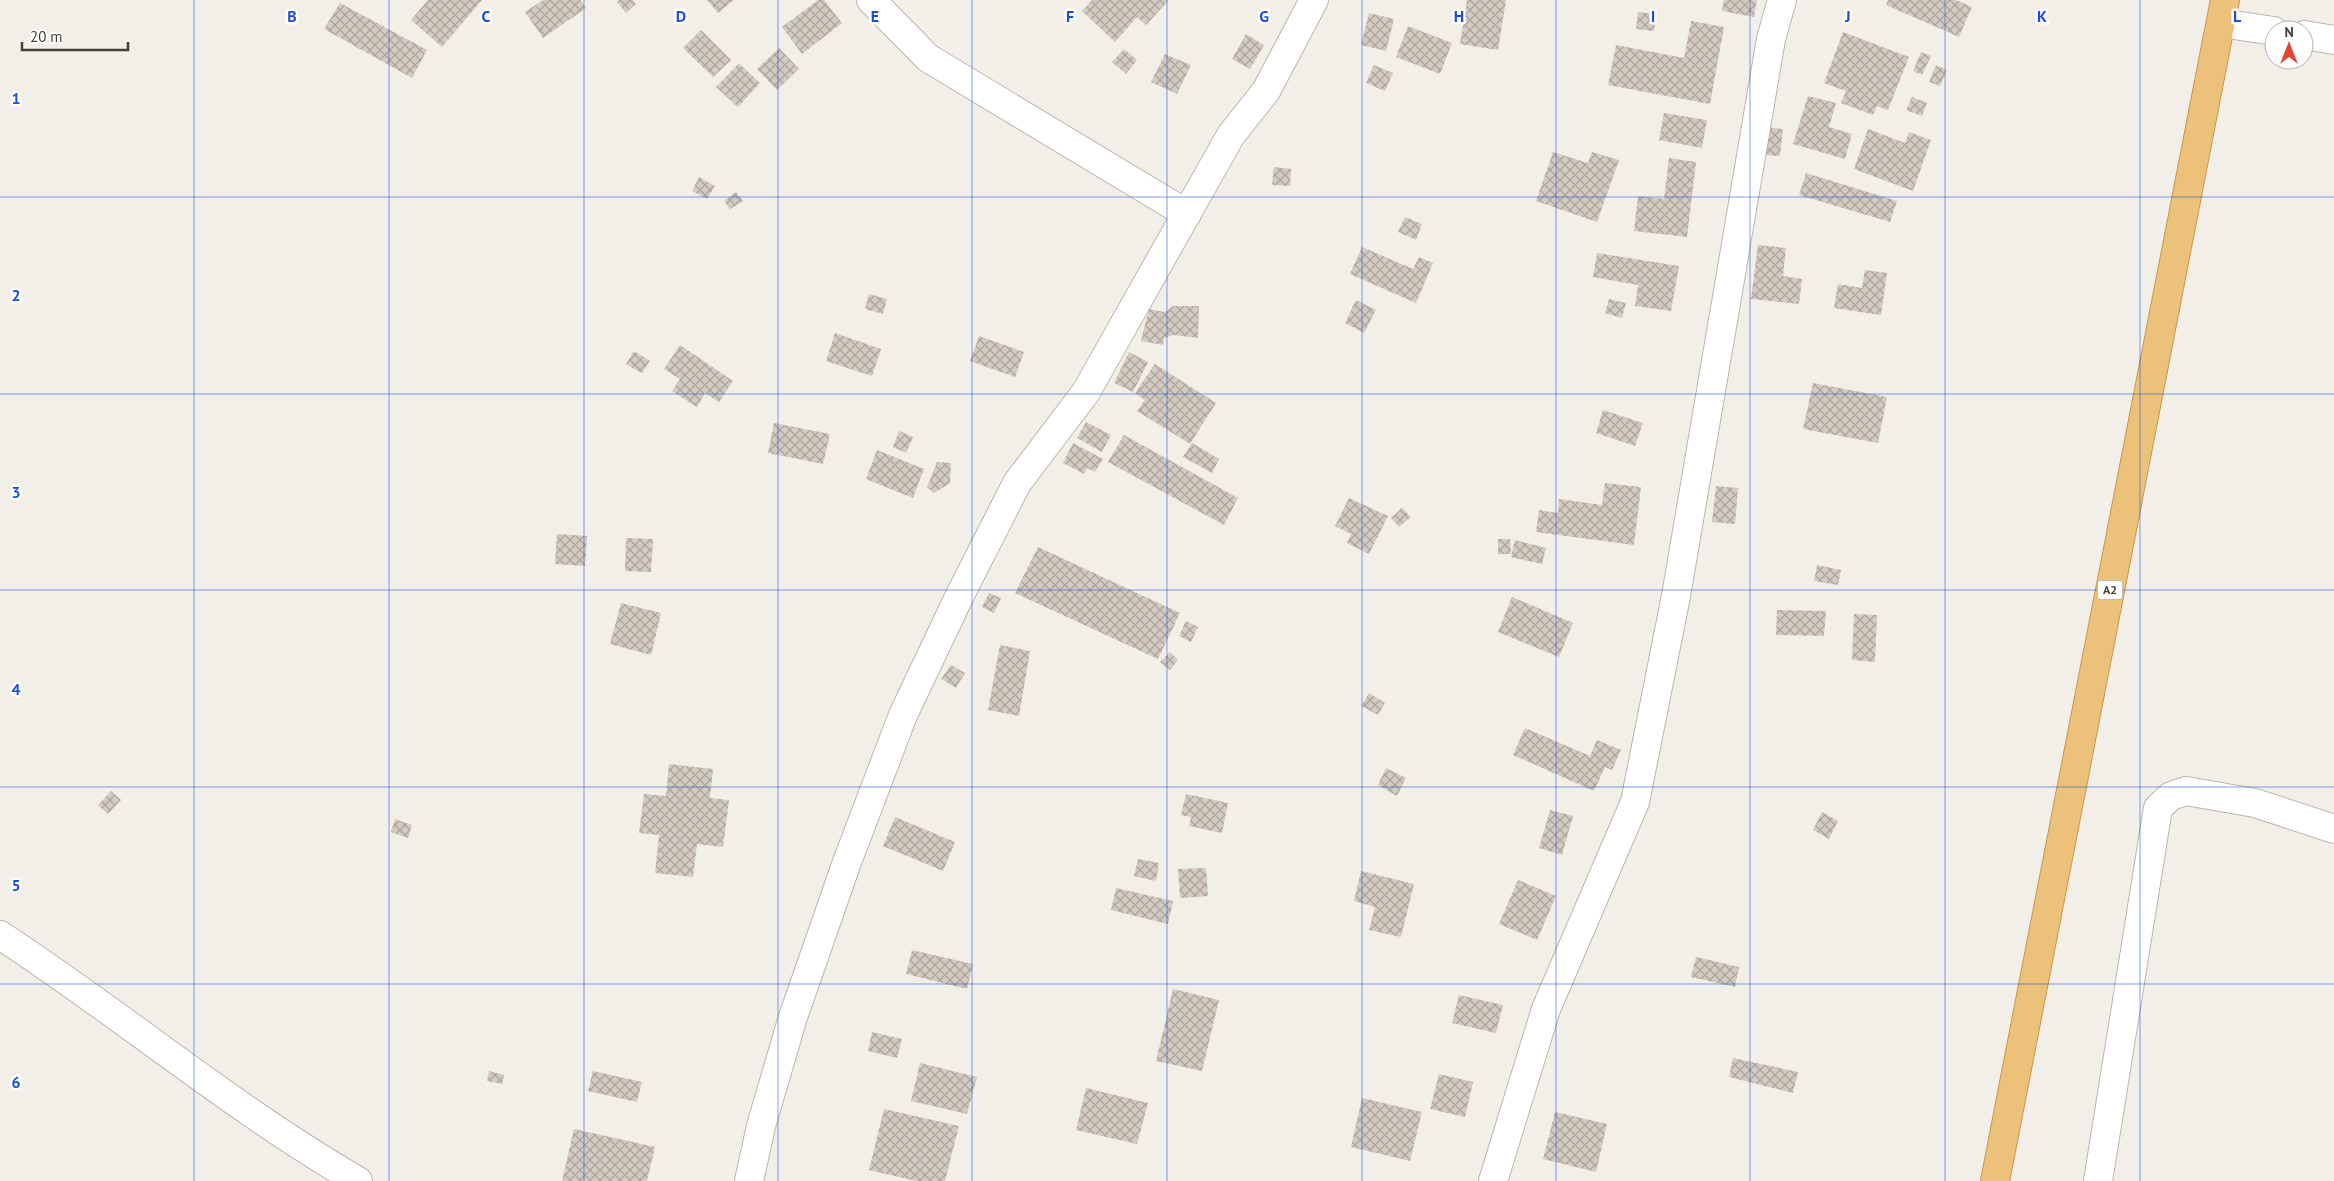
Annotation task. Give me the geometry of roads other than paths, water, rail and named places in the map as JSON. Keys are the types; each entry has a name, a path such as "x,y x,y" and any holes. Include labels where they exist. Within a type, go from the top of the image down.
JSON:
{"highway":[{"name":"A2","path":"1995,1181 2223,11"}],"street":[{"path":"871,0 928,58 1187,214"},
{"path":"749,1181 761,1126 793,1017 847,862 903,715 959,597 1017,483 1086,392 1231,135 1266,91 1314,0"},
{"path":"1493,1181 1546,1009 1635,802 1676,596 1771,39 1782,0"},
{"path":"2223,11 2264,27"},
{"path":"2314,37 2334,40"},
{"path":"2098,1181 2158,808 2171,796 2186,792 2255,803 2334,829"},
{"path":"0,935 62,975 180,1064 358,1181"}]}
